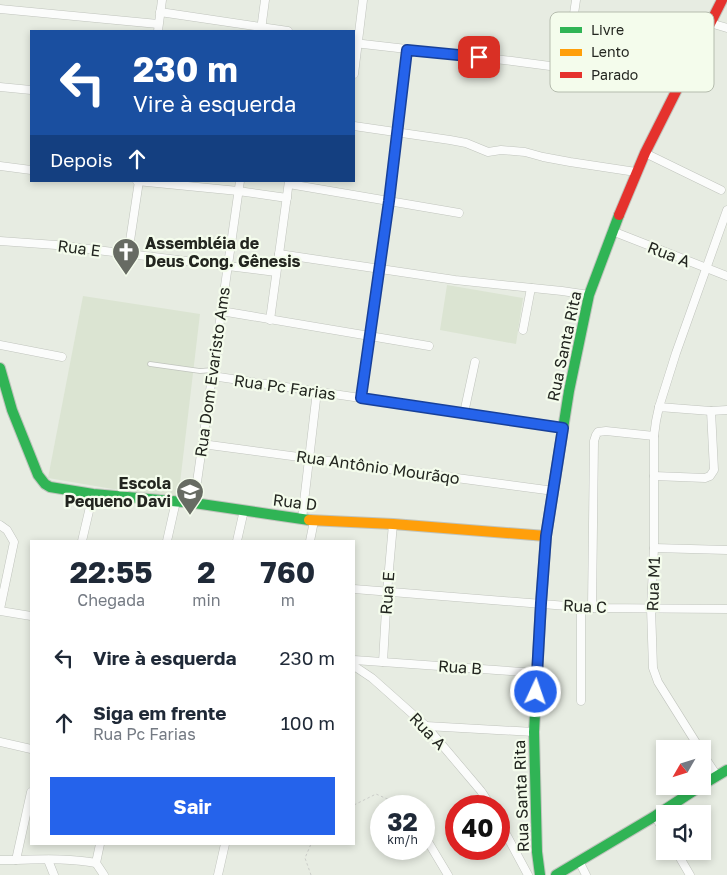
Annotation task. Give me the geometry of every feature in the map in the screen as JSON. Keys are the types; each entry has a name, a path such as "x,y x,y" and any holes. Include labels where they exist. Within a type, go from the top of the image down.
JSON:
{"street":[{"path":"0,9 158,28 162,0"},
{"path":"261,29 265,0"},
{"path":"355,59 364,0"},
{"name":"Rua Santa Rita","path":"714,15 722,0"},
{"path":"160,12 274,30"},
{"path":"714,24 727,28"},
{"path":"356,44 493,58 550,67"},
{"path":"361,398 389,201 407,50"},
{"path":"0,87 30,90"},
{"name":"Rua Santa Rita","path":"540,875 537,852 534,732 541,603 546,536 569,391 589,295 636,172 675,92"},
{"path":"355,126 458,141 488,152 501,150 525,152 542,158 636,172"},
{"path":"645,153 721,190"},
{"path":"0,166 30,170"},
{"path":"128,254 138,182"},
{"path":"148,182 287,198"},
{"name":"Rua Dom Evaristo Ams","path":"194,503 240,182"},
{"path":"270,320 289,183 459,213"},
{"name":"Rua M1","path":"694,740 658,682 653,668 651,608 654,548 654,436 659,406 668,376 727,210"},
{"name":"Rua A","path":"612,231 727,276"},
{"name":"Rua E","path":"0,241 56,245 276,272"},
{"path":"279,254 455,280 589,295"},
{"path":"523,330 531,288"},
{"path":"221,311 429,346"},
{"path":"0,345 62,357"},
{"path":"464,413 475,362"},
{"name":"Rua D","path":"0,368 12,410 38,474 43,482 50,487 93,494 194,503 302,519 546,536"},
{"name":"Rua Pc Farias","path":"212,373 317,392 563,428"},
{"path":"302,519 317,392"},
{"path":"659,406 727,410"},
{"path":"654,476 705,478 710,476 714,470 712,410"},
{"path":"592,608 594,441 596,435 602,431 654,436"},
{"name":"Rua Antônio Mourãqo","path":"202,444 554,491"},
{"path":"82,540 93,494"},
{"path":"167,540 176,502"},
{"path":"237,540 244,510"},
{"path":"310,540 314,520"},
{"name":"Rua E","path":"383,662 393,524"},
{"path":"0,525 7,530 14,542 0,610 30,616"},
{"path":"654,548 727,550"},
{"name":"Rua C","path":"355,589 592,608 727,609"},
{"path":"581,607 581,701"},
{"path":"355,660 383,662"},
{"name":"Rua B","path":"383,662 537,673"},
{"name":"Rua A","path":"355,667 372,678 426,726 483,795"},
{"path":"426,726 534,732"},
{"path":"0,742 30,750"},
{"path":"711,767 717,776"},
{"path":"711,780 727,770"},
{"path":"556,875 688,795"},
{"path":"16,860 30,797"},
{"path":"510,841 528,875"},
{"path":"96,863 100,845"},
{"path":"218,875 225,845"},
{"path":"435,853 448,875"},
{"path":"0,860 83,860 96,863 104,875"},
{"path":"48,860 54,875"},
{"path":"681,860 690,875"},
{"path":"579,861 586,875"}],"lane":[{"path":"150,364 212,373"}],"path":[{"path":"355,804 370,797"},
{"path":"311,845 305,858 311,875"}],"shaded area":[{"path":"447,285 523,298 516,344 440,330"},
{"path":"83,296 200,314 178,500 48,478"}],"traffic: fast":[{"path":"540,875 537,852 534,732 546,536 569,391 589,295 619,215"},
{"path":"0,368 12,410 38,475 50,487 93,494 194,503 309,520"},
{"path":"711,780 727,770"},
{"path":"556,875 687,795"}],"traffic: slow":[{"path":"309,520 393,524 546,536"}],"traffic: jam":[{"path":"714,16 722,0"},
{"path":"619,215 645,153 676,92"}],"place":[{"name":"Assembléia de Deus Cong. Gênesis","path":"126,276"},
{"name":"Escola Pequeno Davi","path":"190,516"}],"route":[{"path":"479,57 407,50 389,201 361,398 563,428 546,536 536,692"}]}
